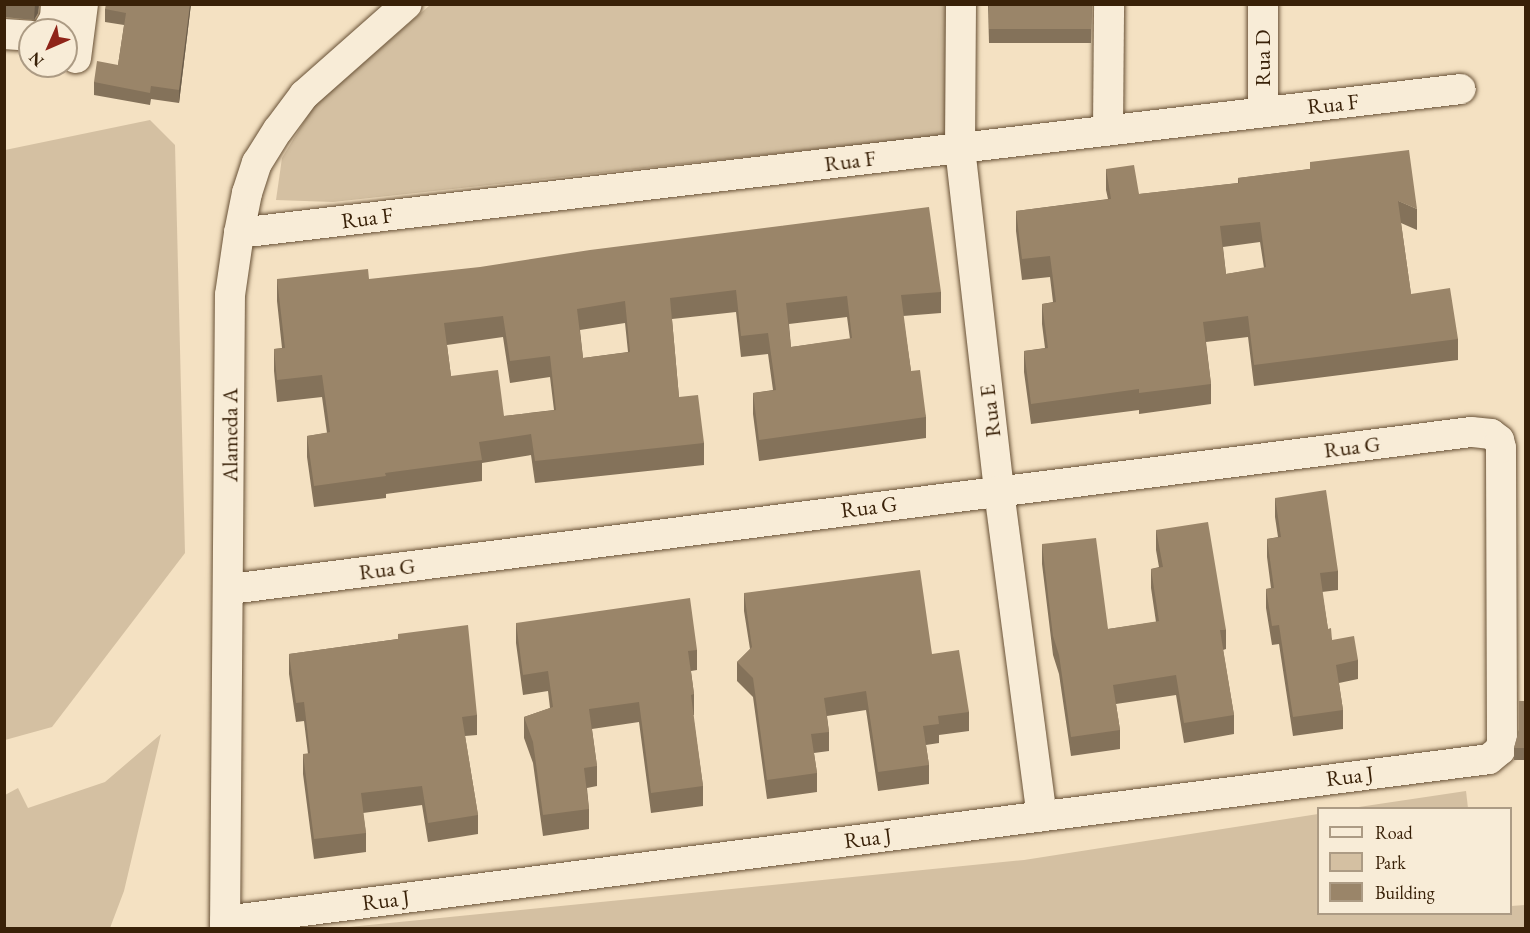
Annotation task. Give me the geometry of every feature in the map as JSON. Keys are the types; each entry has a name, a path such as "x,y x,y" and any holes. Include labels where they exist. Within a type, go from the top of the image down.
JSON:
{"street":[{"path":"78,43 83,4"},
{"name":"Alameda A","path":"225,925 230,589 230,295 239,233 247,193 257,163 278,130 304,96 407,4"},
{"name":"Rua E","path":"961,4 960,148 999,491 1042,816"},
{"path":"1108,129 1109,4"},
{"name":"Rua D","path":"1263,4 1263,111"},
{"name":"Rua F","path":"239,233 1461,89"},
{"name":"Rua G","path":"230,589 1471,432 1491,434 1498,440 1501,448 1502,742"},
{"name":"Rua J","path":"225,925 1489,759 1500,750 1502,742"}],"green space":[{"path":"430,5 949,5 948,135 333,202 276,200 282,158 313,107"},
{"path":"150,120 175,145 185,553 52,727 5,740 5,150"},
{"path":"161,734 124,891 110,928 5,928 5,795 18,788 28,808 105,782"},
{"path":"1466,791 1468,807 1359,807"},
{"path":"1317,814 1317,915 1512,915 1512,906 1525,905 1525,928 339,928 1024,860"}],"building":[{"path":"106,4 190,4 179,90 151,86 150,93 94,82 97,61 118,65 126,13 105,9"},
{"path":"989,4 1092,4 1091,29 989,29"},
{"path":"1409,150 1417,209 1398,201 1411,294 1450,288 1458,339 1254,365 1248,316 1203,322 1211,384 1139,393 1139,389 1031,404 1024,351 1048,348 1042,304 1056,302 1050,256 1022,259 1016,211 1111,199 1106,169 1134,165 1139,194 1239,183 1238,178 1310,169 1310,162","holes":["1260,222 1266,267 1226,274 1220,226"]},
{"path":"929,207 941,292 901,295 911,371 920,370 926,417 759,440 753,393 776,390 768,333 741,336 736,290 670,298 679,397 698,395 704,443 535,461 531,434 479,442 482,460 385,473 386,476 314,486 307,436 330,432 322,375 277,380 274,349 285,348 277,279 368,269 369,279 480,267 590,250","holes":["847,296 852,338 791,347 786,303","625,301 630,352 583,358 577,309","503,316 510,361 550,356 556,410 504,416 498,370 451,376 444,323"]},
{"path":"1326,490 1338,571 1320,573 1328,629 1331,628 1332,640 1354,636 1358,660 1336,665 1343,710 1293,717 1279,625 1272,626 1266,589 1274,588 1267,539 1281,537 1275,498"},
{"path":"1208,522 1226,630 1220,630 1234,715 1184,723 1176,675 1113,685 1120,730 1071,737 1059,655 1053,636 1042,544 1096,538 1108,629 1159,621 1151,569 1163,567 1156,530"},
{"path":"920,570 932,654 959,650 969,712 938,716 939,724 923,726 929,765 878,772 866,691 824,698 829,732 811,734 817,773 767,780 753,678 737,662 752,647 744,593"},
{"path":"690,598 697,650 688,651 694,694 691,695 703,786 651,793 639,702 589,709 597,766 584,768 589,809 543,815 533,742 524,717 553,707 548,671 523,675 516,623"},
{"path":"468,625 477,715 462,717 478,815 428,823 422,786 361,793 366,833 314,839 303,754 310,753 304,702 296,703 289,654 398,639 398,634"},
{"path":"1526,633 1526,669 1525,669"},
{"path":"1519,701 1526,701 1526,748 1514,748 1519,730"}]}
